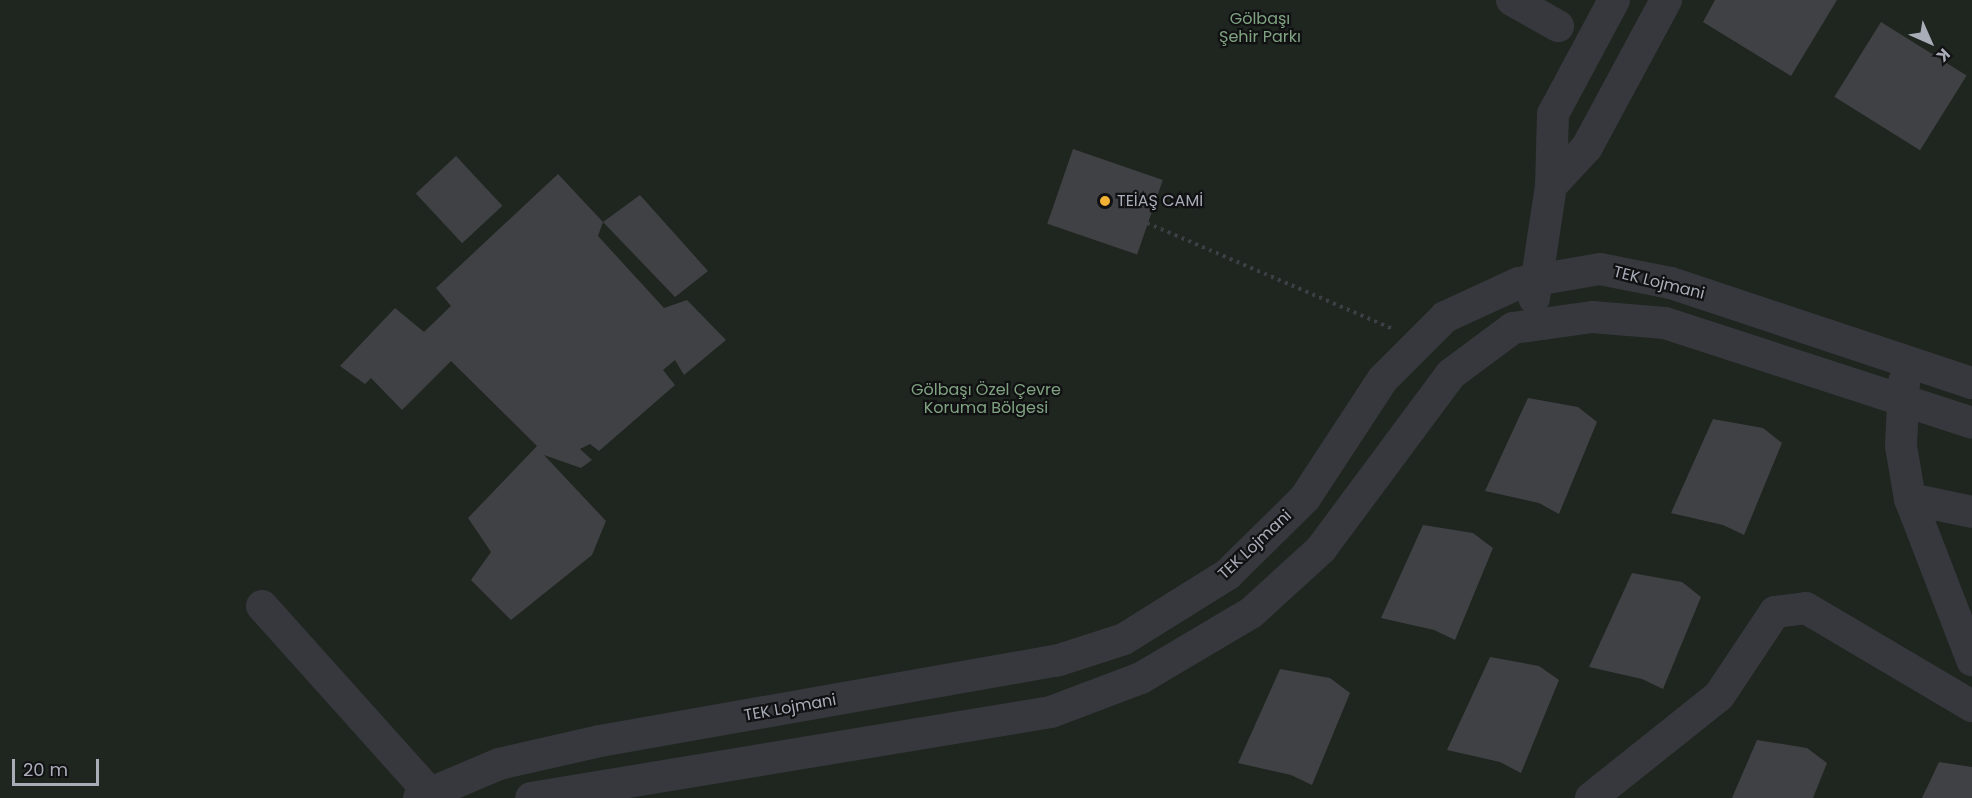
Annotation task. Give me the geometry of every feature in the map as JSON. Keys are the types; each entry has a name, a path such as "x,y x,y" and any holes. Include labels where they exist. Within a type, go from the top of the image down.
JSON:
{"street":[{"path":"1512,0 1558,26"},
{"path":"1531,326 1551,186 1553,114 1614,0"},
{"path":"1551,186 1587,147 1666,0"},
{"name":"TEK Lojmani","path":"428,796 499,764 600,741 1056,661 1124,639 1228,574 1305,498 1383,379 1445,317 1519,284 1600,269 1671,283 1972,383"},
{"path":"531,798 1051,712 1141,678 1251,613 1321,549 1451,374 1513,328 1592,317 1665,322 1972,423"},
{"path":"1906,361 1901,446 1910,499 1972,660"},
{"path":"1910,499 1972,512"},
{"path":"262,606 428,796"},
{"path":"1591,798 1719,696 1775,612 1806,608 1972,706"}],"path":[{"path":"1147,223 1422,341"}],"green space":[{"name":"Gölbaşı Özel Çevre Koruma Bölgesi","path":"0,0 1972,0 1972,798 0,798"}],"building":[{"path":"1715,0 1837,0 1791,76 1703,22"},
{"path":"1881,22 1967,76 1920,150 1834,97"},
{"name":"TEİAŞ CAMİ","path":"1073,149 1163,180 1137,255 1047,224"},
{"path":"456,156 502,206 462,243 416,194"},
{"path":"558,174 603,222 598,236 664,308 687,300 726,340 684,375 675,360 663,370 675,385 599,451 590,444 580,449 592,460 581,468 544,455 606,521 592,555 511,620 471,580 491,552 468,518 537,446 451,361 402,410 371,378 365,384 340,366 395,308 424,332 451,306 436,288"},
{"path":"640,195 708,271 675,297 603,222"},
{"path":"1528,398 1578,407 1597,422 1559,514 1539,503 1485,491"},
{"path":"1713,419 1763,428 1782,443 1744,535 1723,525 1671,513"},
{"path":"1423,525 1473,533 1493,548 1455,640 1434,630 1381,618"},
{"path":"1632,573 1682,582 1701,597 1663,689 1642,679 1589,667"},
{"path":"1490,657 1539,666 1559,680 1521,773 1500,762 1447,750"},
{"path":"1280,669 1330,678 1350,693 1312,785 1291,775 1238,763"},
{"path":"1757,740 1807,748 1827,763 1813,798 1732,798"},
{"path":"1939,762 1972,767 1972,798 1922,798"}],"place":[{"name":"TEİAŞ CAMİ","path":"1105,201"}],"park label":[{"name":"Gölbaşı Şehir Parkı","path":"1260,28"}]}
